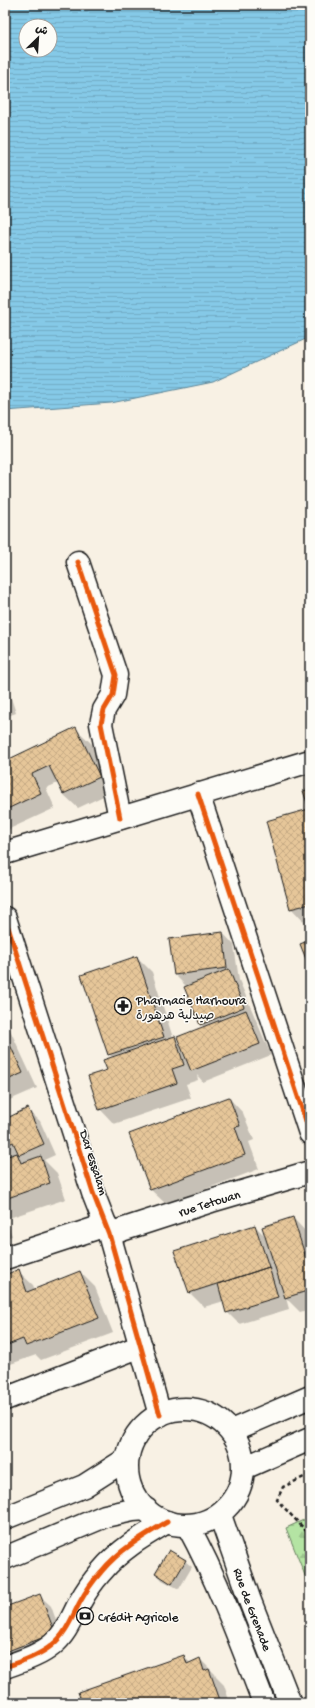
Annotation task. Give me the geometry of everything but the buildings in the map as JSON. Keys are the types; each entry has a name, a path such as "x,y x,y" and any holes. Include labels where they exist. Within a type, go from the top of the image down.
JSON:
{"street":[{"path":"78,562 116,675 113,695 104,710 101,724 120,818"},
{"path":"5,853 310,761"},
{"path":"198,794 310,1133"},
{"name":"Dar Essalam","path":"5,918 93,1193 107,1229 160,1415"},
{"name":"rue Tetouan","path":"5,1258 310,1172"},
{"path":"5,1399 141,1346"},
{"path":"231,1431 310,1397"},
{"path":"178,1410 198,1410 216,1418 231,1431 241,1448 244,1468 241,1486 232,1503 220,1515 205,1522 188,1526 167,1522 158,1519 146,1509 134,1494 128,1476 128,1458 134,1440 145,1425 160,1415 178,1410"},
{"path":"244,1468 310,1439"},
{"path":"5,1518 84,1486 128,1458"},
{"path":"5,1558 105,1516 133,1510 146,1509"},
{"name":"Rue de Grenade","path":"220,1515 250,1601 290,1703"},
{"path":"5,1667 39,1654 53,1645 64,1634 80,1603 102,1571 119,1554 137,1540 167,1522"},
{"name":"Rue de Grenade","path":"188,1526 206,1559 229,1610 264,1703"}],"path":[{"path":"310,1474 282,1487 277,1500 310,1535"}],"green space":[{"path":"310,1517 310,1588 286,1528"}],"water":[{"path":"5,5 310,5 310,337 213,382 111,403 5,411"}],"cycle path":[{"path":"78,562 116,675 113,695 104,710 101,724 120,818"},
{"path":"198,794 310,1133"},
{"path":"5,918 93,1193 109,1234 160,1415"},
{"path":"5,1667 36,1655 57,1641 65,1631 90,1586 108,1564 132,1544 167,1522"}],"place":[{"name":"Pharmacie Harhoura صيدلية هرهورة","path":"123,1006"},
{"name":"Crédit Agricole","path":"85,1616"}]}
